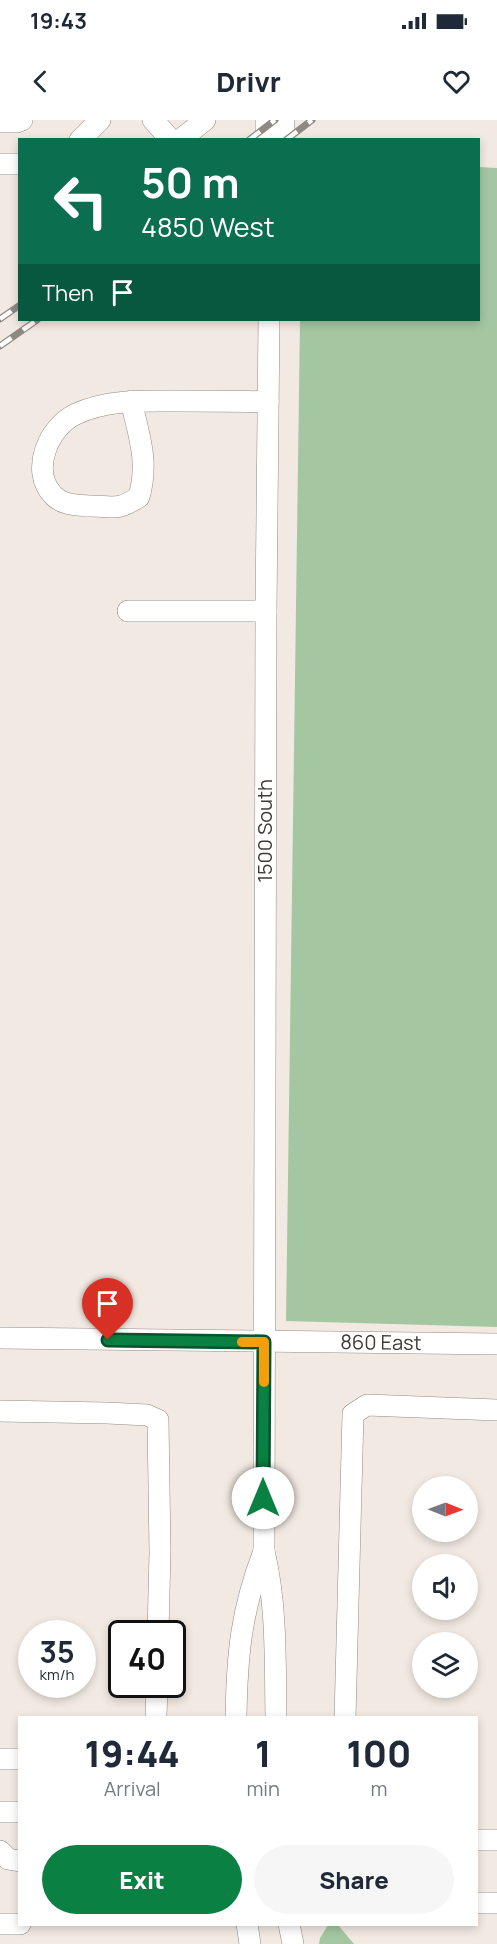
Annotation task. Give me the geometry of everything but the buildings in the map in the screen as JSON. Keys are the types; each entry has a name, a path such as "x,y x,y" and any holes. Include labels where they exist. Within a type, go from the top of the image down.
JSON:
{"street":[{"path":"0,122 22,120"},
{"path":"82,138 100,120"},
{"path":"153,120 169,138"},
{"path":"182,138 205,120"},
{"path":"266,120 266,138"},
{"path":"283,138 284,120"},
{"path":"0,164 18,164"},
{"name":"1500 South","path":"264,1551 266,611 269,321"},
{"path":"131,401 145,459 140,497 122,508 68,504 54,497 45,483 42,467 48,442 74,415 98,407 131,401 268,402"},
{"path":"128,610 266,611"},
{"name":"860 East","path":"0,1338 497,1344"},
{"path":"345,1716 353,1414 367,1405 497,1410"},
{"path":"0,1411 147,1415 158,1420 158,1620"},
{"path":"236,1716 238,1648 242,1624 254,1575 264,1551"},
{"path":"264,1551 275,1615 276,1716"},
{"path":"156,1716 157,1698"},
{"path":"0,1759 18,1759"},
{"path":"0,1812 18,1812"},
{"path":"478,1840 497,1840"},
{"path":"0,1851 8,1859 18,1861"},
{"path":"478,1903 497,1903"},
{"path":"0,1924 18,1924"},
{"path":"246,1926 250,1944"},
{"path":"289,1926 293,1944"}],"green space":[{"path":"480,167 497,168 497,1327 286,1321 300,321 480,321"},
{"path":"327,1926 339,1926 354,1944 319,1944"}],"railway":[{"path":"252,138 275,120"},
{"path":"289,138 312,120"},
{"path":"0,319 18,306"},
{"path":"0,346 36,321"}],"slow traffic":[{"path":"242,1342 264,1342 264,1382"}],"route":[{"path":"108,1340 264,1342 263,1498"}]}
